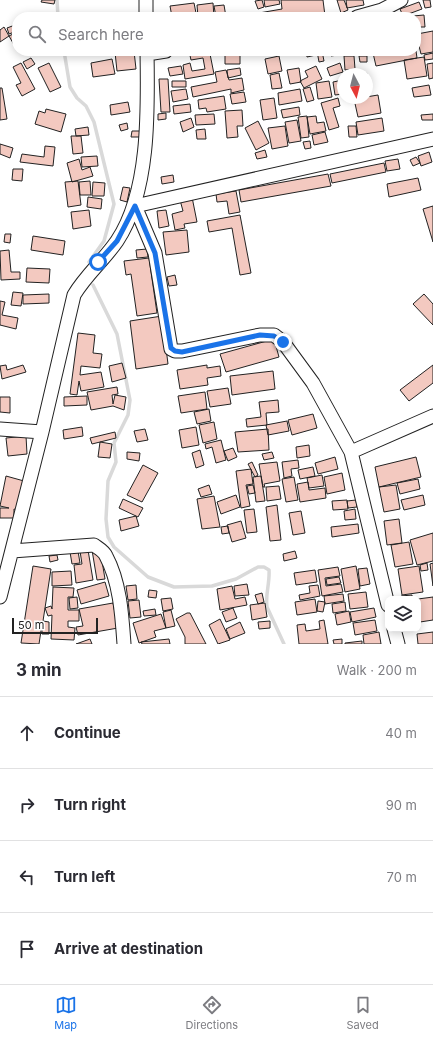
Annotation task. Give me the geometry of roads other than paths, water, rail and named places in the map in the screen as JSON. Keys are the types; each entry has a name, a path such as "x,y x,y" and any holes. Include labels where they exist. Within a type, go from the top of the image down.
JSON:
{"street":[{"path":"146,0 146,12"},
{"path":"375,12 401,0"},
{"path":"0,597 42,432 74,295 83,280 117,241 135,206 141,184 145,139 147,56"},
{"path":"135,206 433,139"},
{"path":"135,206 155,253 171,348 175,351 182,352 260,335 274,336 283,342 313,383 350,452 386,596"},
{"path":"350,452 433,416"},
{"path":"0,429 42,432"},
{"path":"12,551 94,545 105,554 114,575 121,608 124,644"},
{"path":"395,632 398,644"}],"waterway":[{"path":"57,0 58,12"},
{"path":"65,56 70,87 77,98 86,106 94,122 114,204 104,241 89,262"},
{"path":"93,285 117,334 130,400 128,415 114,443 116,462 108,481 106,519 108,537 114,547 148,577 174,587 212,586 236,579 258,567 264,567 269,570 267,607 284,644"}]}
